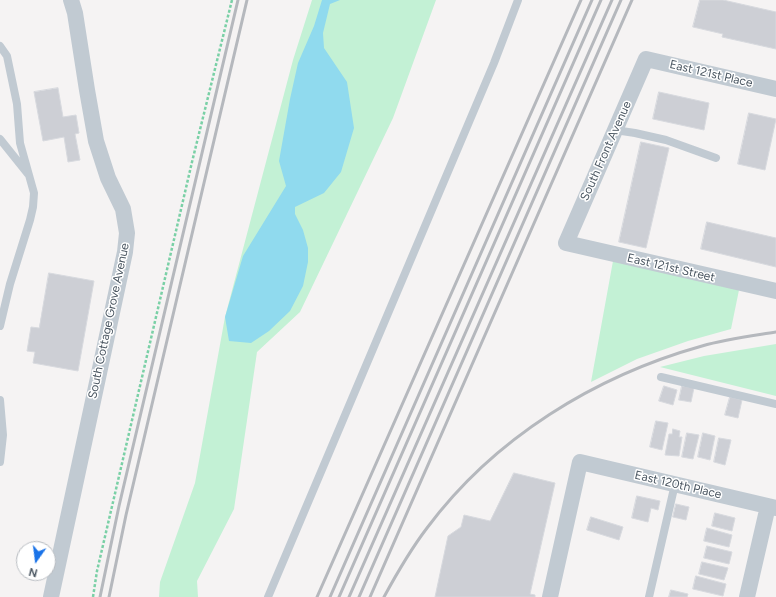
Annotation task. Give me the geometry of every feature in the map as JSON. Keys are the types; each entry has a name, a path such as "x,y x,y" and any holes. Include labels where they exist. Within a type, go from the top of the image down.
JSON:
{"street":[{"name":"South Cottage Grove Avenue","path":"50,597 125,252 127,232 123,209 108,178 96,141 75,13 71,0"},
{"name":"East 121st Place","path":"646,59 776,90"},
{"name":"South Front Avenue","path":"566,243 646,59"},
{"name":"East 121st Street","path":"566,243 776,291"},
{"name":"East 120th Place","path":"550,597 580,462 772,507"},
{"path":"747,597 772,507"}],"lane":[{"path":"268,597 494,63 518,0"},
{"path":"0,46 7,56 16,104 20,143 34,193 33,207 10,284 0,326"},
{"path":"616,130 666,140 716,158"},
{"path":"0,139 31,178"},
{"path":"661,377 776,404"},
{"path":"0,400 3,435 0,462"},
{"path":"650,597 675,484"}],"path":[{"path":"93,597 97,571 188,177 232,0"}],"green space":[{"path":"312,0 436,0 393,118 300,312 257,352 234,509 197,581 198,597 159,597 160,582 195,483 225,317 293,60"},
{"path":"613,261 739,290 731,329 688,341 637,359 591,382"},
{"path":"776,344 776,396 660,367 704,356"}],"water":[{"path":"322,0 340,0 330,4 323,33 324,48 347,82 354,128 341,172 324,193 295,207 295,214 303,230 308,248 308,262 303,286 290,311 269,331 251,343 229,341 225,317 243,256 286,186 279,161 290,99 298,63 314,26"}],"building":[{"path":"700,0 723,0 776,12 776,49 722,37 723,34 693,27"},
{"path":"58,88 63,117 76,115 79,133 75,134 80,160 68,162 64,137 43,141 34,92"},
{"path":"659,92 709,103 704,130 653,119"},
{"path":"749,113 776,119 765,170 738,164"},
{"path":"641,142 669,148 646,248 619,242"},
{"path":"707,222 776,238 776,267 701,249"},
{"path":"49,273 94,281 78,371 33,363 35,352 27,351 31,327 39,328"},
{"path":"664,386 677,390 673,405 659,401"},
{"path":"682,386 694,388 691,402 679,400"},
{"path":"730,397 742,400 738,418 725,415"},
{"path":"656,421 668,423 662,450 650,447"},
{"path":"673,429 680,431 679,437 682,437 679,456 665,455 669,434 672,434"},
{"path":"687,433 699,435 693,459 682,457"},
{"path":"703,433 715,436 710,460 698,457"},
{"path":"719,438 731,440 725,465 714,462"},
{"path":"514,473 555,483 530,594 535,595 535,597 435,597 448,536 461,527 464,515 490,521"},
{"path":"637,496 660,501 658,510 651,508 648,522 632,518"},
{"path":"676,504 689,507 686,520 673,517"},
{"path":"715,513 735,518 732,531 712,526"},
{"path":"591,517 623,527 619,540 587,530"},
{"path":"707,528 732,535 729,547 704,541"},
{"path":"707,546 732,552 729,564 704,558"},
{"path":"702,562 728,568 724,580 699,574"},
{"path":"696,576 726,584 723,596 693,589"},
{"path":"671,590 688,594 687,597 669,597"}],"railway":[{"path":"100,597 119,506 238,0"},
{"path":"109,597 126,515 247,0"},
{"path":"317,597 581,0"},
{"path":"330,597 592,0"},
{"path":"339,597 601,0"},
{"path":"349,597 612,0"},
{"path":"359,597 621,0"},
{"path":"370,597 632,0"},
{"path":"384,597 415,544 454,496 483,466 515,439 550,414 623,374 662,359 702,346 776,332"}]}
